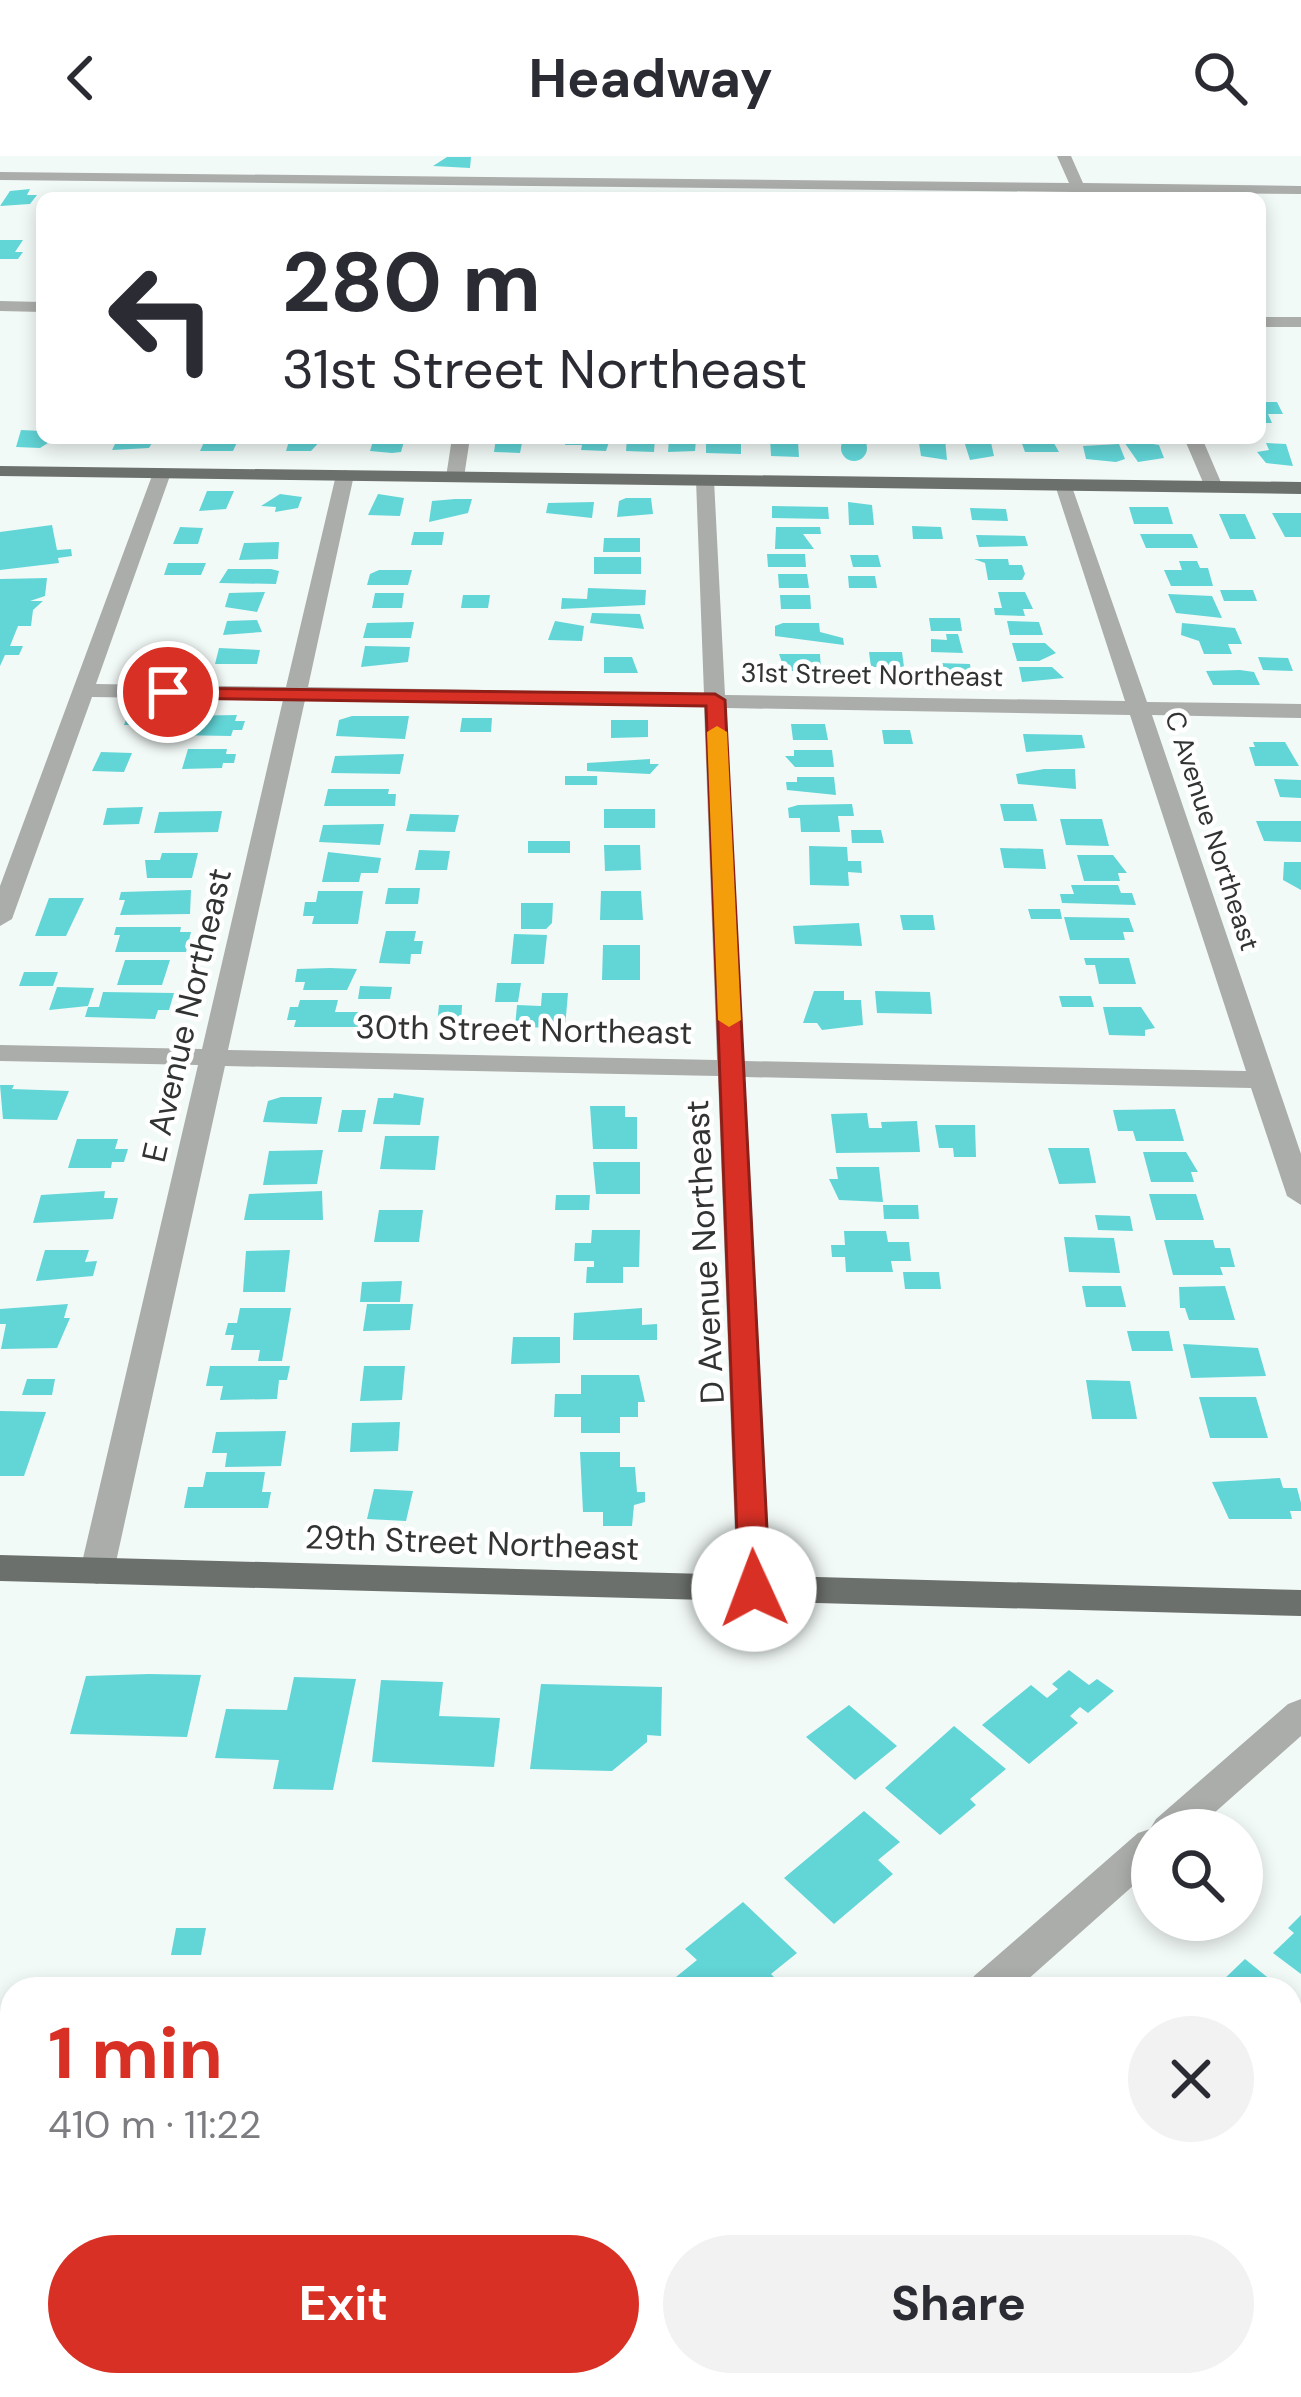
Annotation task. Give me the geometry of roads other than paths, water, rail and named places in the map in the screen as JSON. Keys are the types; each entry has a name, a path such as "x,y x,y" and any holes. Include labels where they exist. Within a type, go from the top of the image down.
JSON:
{"main road":[{"path":"0,471 1301,488"},
{"name":"29th Street Northeast","path":"0,1568 1301,1603"}],"street":[{"path":"8,156 0,171 497,190 886,192"},
{"path":"497,190 502,156"},
{"path":"1064,156 1080,192"},
{"path":"1154,192 1301,190"},
{"path":"0,306 36,307"},
{"path":"1266,322 1301,322"},
{"path":"455,477 460,444"},
{"path":"1195,444 1214,487"},
{"path":"0,919 10,861 83,690 162,473"},
{"name":"E Avenue Northeast","path":"97,1570 345,475"},
{"name":"D Avenue Northeast","path":"705,480 754,1589"},
{"name":"C Avenue Northeast","path":"1064,485 1301,1196"},
{"name":"31st Street Northeast","path":"83,690 1301,711"},
{"name":"30th Street Northeast","path":"0,1052 1262,1079"},
{"path":"1193,1809 1301,1714"},
{"path":"1002,1977 1131,1863"}]}
